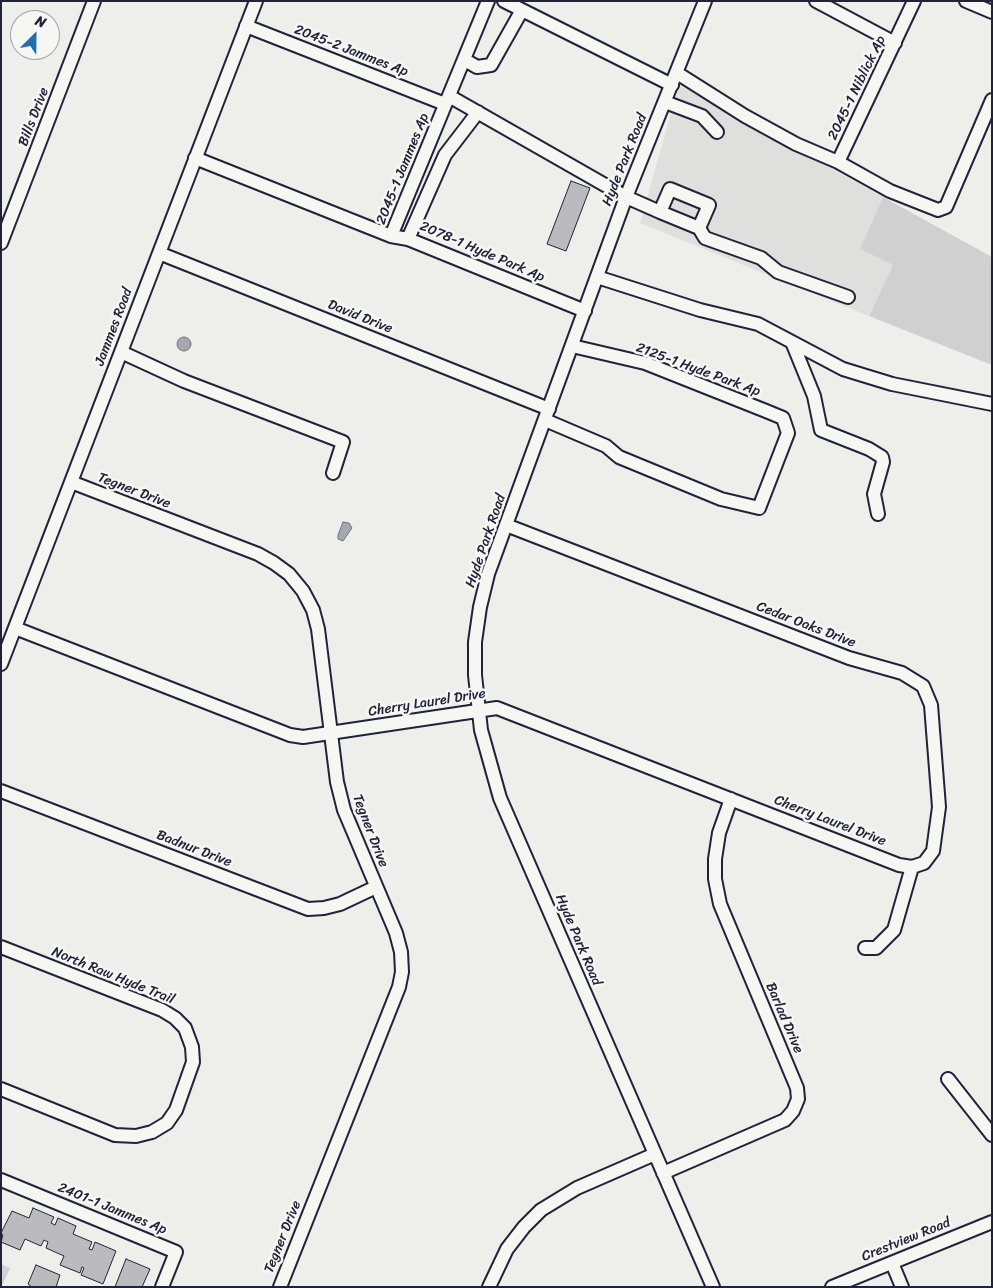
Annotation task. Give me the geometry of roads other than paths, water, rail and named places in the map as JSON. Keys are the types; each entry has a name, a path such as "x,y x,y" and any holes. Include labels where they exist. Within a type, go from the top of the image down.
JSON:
{"street":[{"name":"Bills Drive","path":"1,243 94,1"},
{"name":"Jammes Road","path":"1,664 256,1"},
{"name":"2045-1 Jammes Ap","path":"195,158 391,236 488,1"},
{"path":"504,1 674,79 796,144 838,162"},
{"path":"816,1 895,43"},
{"name":"2045-1 Niblick Ap","path":"914,1 838,162 890,191 938,210 943,210 946,207 991,102"},
{"path":"966,1 992,12"},
{"name":"Hyde Park Road","path":"703,2 626,197 488,574 480,607 475,642 477,711 489,764 500,798 714,1287"},
{"path":"465,60 477,67 491,65 522,10"},
{"name":"2045-2 Jammes Ap","path":"246,26 478,112"},
{"path":"665,102 702,116 717,132"},
{"path":"478,112 626,197 699,228 705,238 761,258 778,272 848,297"},
{"name":"2078-1 Hyde Park Ap","path":"478,112 445,155 408,239 585,311"},
{"path":"660,212 670,189 708,205 699,228"},
{"path":"391,236 408,239"},
{"name":"David Drive","path":"159,253 547,414 606,446 619,457 721,499 759,508 788,433 783,418"},
{"path":"597,278 700,310 758,324 843,370 892,384 992,404"},
{"path":"792,342 814,396 821,430 869,449 882,457 883,462 874,494 878,514"},
{"name":"2125-1 Hyde Park Ap","path":"572,346 645,363 783,418"},
{"path":"121,352 184,381 343,442 333,473"},
{"name":"Tegner Drive","path":"71,482 258,554 289,574 303,591 313,610 318,629 337,782 344,810 396,933 401,952 402,972 399,987 280,1287"},
{"name":"Cedar Oaks Drive","path":"506,525 849,658 902,673 923,686 931,705 939,807 933,851 918,865 894,930 876,948 865,948"},
{"name":"Cherry Laurel Drive","path":"15,628 290,735 303,737 498,708 899,865 918,865"},
{"name":"Badnur Drive","path":"1,790 308,909 340,904 376,888"},
{"name":"Barlad Drive","path":"663,1173 786,1120 793,1111 798,1099 797,1088 720,904 715,879 715,859 719,833 731,799"},
{"name":"North Raw Hyde Trail","path":"1,947 162,1010 175,1018 185,1028 192,1047 193,1062 176,1110 167,1122 152,1132 136,1136 116,1135 1,1089"},
{"path":"948,1079 992,1135"},
{"path":"489,1287 507,1249 524,1227 541,1210 577,1188 655,1154"},
{"name":"2401-1 Jammes Ap","path":"1,1180 176,1252 162,1287"},
{"name":"Crestview Road","path":"832,1287 992,1222"},
{"path":"892,1263 902,1287"}]}
